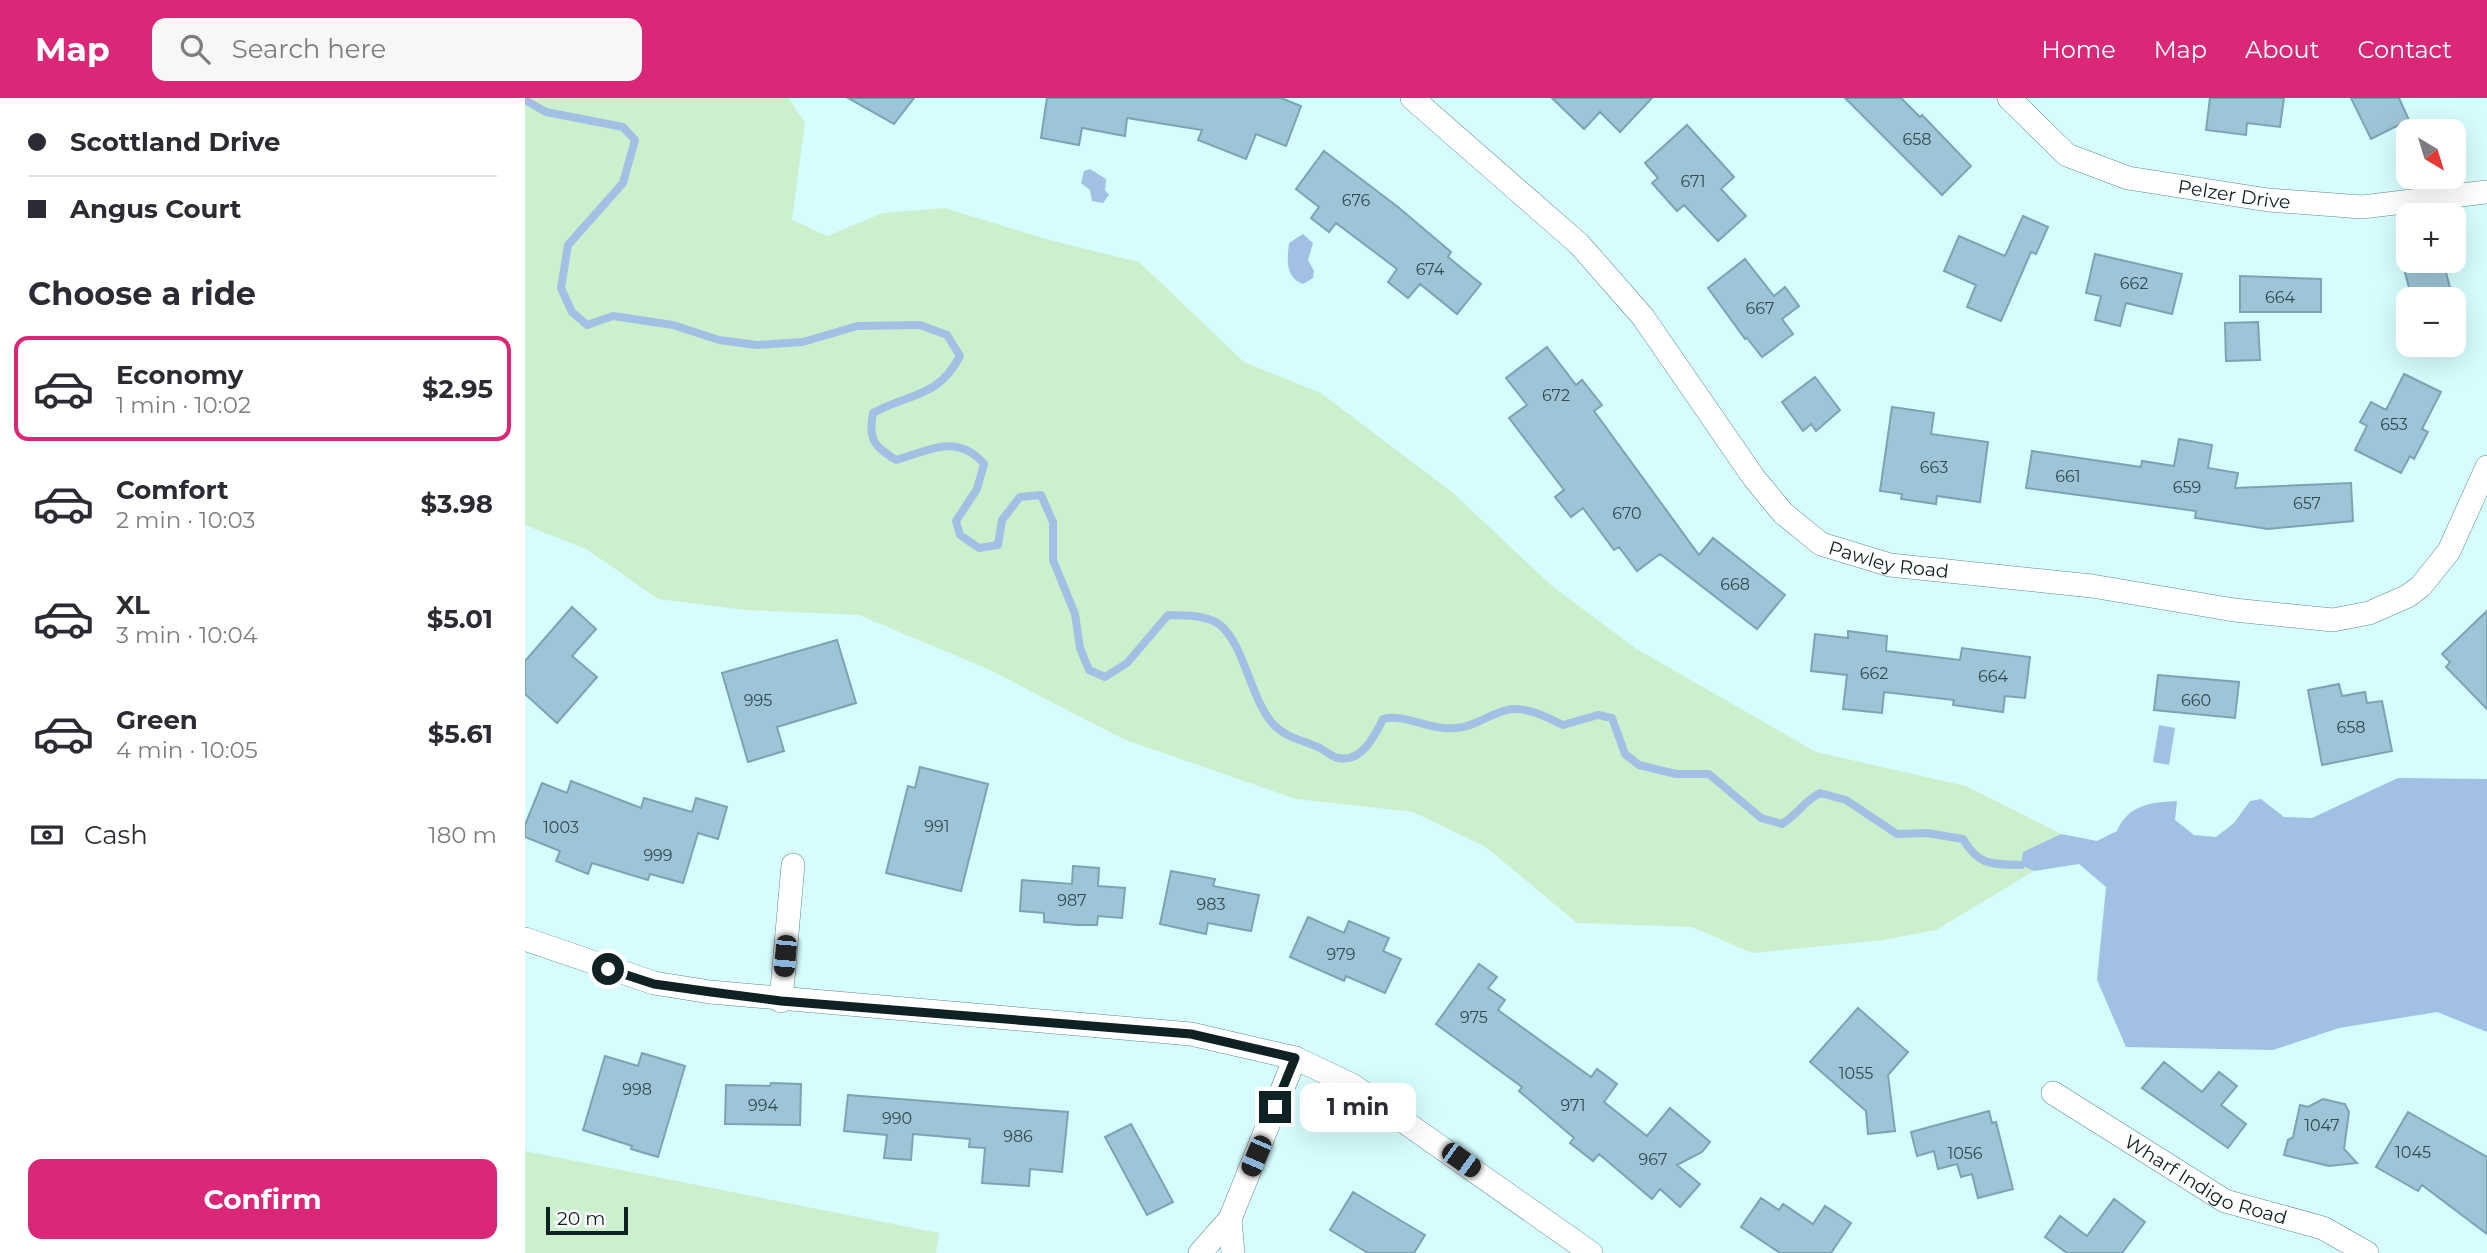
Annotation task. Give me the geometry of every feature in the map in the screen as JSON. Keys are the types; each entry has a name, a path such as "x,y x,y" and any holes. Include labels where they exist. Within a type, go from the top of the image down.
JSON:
{"street":[{"name":"Pawley Road","path":"1412,98 1580,243 1643,317 1754,478 1783,513 1821,544 1890,565 2092,586 2234,610 2333,620 2369,613 2408,596 2421,586 2449,551 2487,467"},
{"name":"Pelzer Drive","path":"2009,98 2067,155 2128,178 2268,200 2362,207 2487,192"},
{"path":"781,1001 793,865"},
{"path":"525,939 654,984 781,1001 1191,1034 1295,1058 1352,1085 1389,1109 1591,1253"},
{"path":"1200,1253 1230,1219 1295,1058"},
{"name":"Wharf Indigo Road","path":"2053,1093 2225,1201 2323,1228 2367,1253"},
{"path":"1230,1219 1233,1253"}],"green space":[{"path":"525,98 789,98 805,123 792,220 827,236 883,213 945,208 1049,240 1139,262 1244,362 1321,393 1452,492 1552,586 1635,648 1816,752 1966,786 2061,834 2023,853 2021,864 2034,871 1936,930 1883,940 1752,953 1692,927 1577,923 1486,847 1413,812 1296,799 1123,739 990,670 859,615 745,610 658,599 588,550 525,525"},
{"path":"525,1151 939,1233 936,1253 525,1253"}],"water":[{"path":"1090,169 1106,179 1105,190 1109,195 1103,203 1092,201 1090,190 1081,183 1084,171"},
{"path":"1303,234 1313,243 1308,260 1314,271 1313,278 1303,284 1290,273 1288,261 1289,243"},
{"path":"2159,725 2175,728 2169,765 2153,762"},
{"path":"2398,778 2487,779 2487,1032 2437,1012 2339,1028 2273,1050 2126,1047 2097,980 2106,887 2079,864 2034,871 2021,865 2023,852 2061,834 2097,841 2117,831 2127,815 2134,810 2149,804 2177,801 2175,820 2194,835 2216,837 2234,823 2250,801 2261,799 2284,817 2312,818"}],"building":[{"path":"848,98 914,98 894,124"},
{"path":"1047,98 1281,98 1301,106 1286,146 1256,134 1246,159 1198,140 1202,130 1127,118 1125,136 1082,128 1079,145 1041,138"},
{"path":"1552,98 1652,98 1620,132 1600,112 1584,129"},
{"path":"1845,98 1901,98 1920,117 1922,115 1971,166 1942,195"},
{"path":"2210,98 2284,98 2280,127 2247,123 2246,135 2206,130"},
{"path":"2351,98 2399,98 2409,119 2396,119 2396,126 2371,139"},
{"path":"1687,125 1734,177 1721,189 1746,216 1718,241 1684,205 1677,211 1652,183 1658,178 1645,163"},
{"path":"1324,151 1398,207 1451,252 1448,257 1481,284 1457,314 1420,284 1408,298 1388,282 1397,269 1336,223 1329,232 1311,218 1319,207 1296,189"},
{"path":"2023,216 2048,227 2036,254 2031,252 2001,321 1967,307 1976,285 1944,271 1959,236 2005,256"},
{"path":"2095,254 2182,274 2172,314 2126,303 2120,326 2095,320 2101,296 2086,293"},
{"path":"1745,259 1774,296 1785,287 1799,306 1782,319 1793,334 1762,357 1747,338 1745,339 1708,288"},
{"path":"2405,273 2446,273 2450,287 2409,287"},
{"path":"2240,276 2321,279 2321,312 2240,312"},
{"path":"2258,322 2260,360 2226,361 2225,323"},
{"path":"1547,347 1576,385 1582,380 1602,405 1594,411 1699,555 1713,538 1785,595 1757,629 1660,554 1637,571 1619,547 1614,550 1583,508 1571,517 1555,497 1564,490 1509,418 1527,405 1506,378"},
{"path":"2404,374 2441,392 2422,429 2428,432 2414,459 2410,456 2401,473 2355,450 2367,426 2360,422 2371,402 2386,410"},
{"path":"1815,377 1840,410 1816,431 1811,424 1803,431 1782,402"},
{"path":"1892,407 1934,413 1931,434 1988,442 1980,502 1937,496 1936,504 1901,499 1902,494 1880,491"},
{"path":"2179,439 2212,445 2208,468 2238,473 2235,488 2351,483 2353,521 2268,529 2195,518 2196,511 2026,488 2032,451 2141,467 2142,461 2174,466"},
{"path":"572,607 596,629 572,656 597,677 557,723 525,694 525,661"},
{"path":"2487,611 2487,709 2446,667 2450,662 2442,654"},
{"path":"1848,631 1887,636 1886,651 1960,660 1962,648 2030,657 2025,698 2005,696 2003,712 1953,705 1954,700 1884,692 1882,713 1843,709 1847,675 1811,671 1815,634 1848,638"},
{"path":"837,640 856,703 777,727 784,751 748,762 722,673"},
{"path":"2158,675 2239,682 2235,718 2154,710"},
{"path":"2339,684 2342,696 2365,692 2367,703 2382,701 2392,751 2322,765 2308,690"},
{"path":"920,767 988,784 961,891 886,873 908,786 915,788"},
{"path":"571,781 641,808 644,798 692,812 696,798 727,807 718,839 698,833 683,883 650,874 648,880 592,863 588,874 556,861 560,851 525,837 525,825 542,783 567,793"},
{"path":"1073,866 1099,868 1098,886 1125,888 1122,918 1098,916 1097,925 1077,925 1044,922 1044,913 1020,911 1022,880 1072,884"},
{"path":"1171,871 1215,879 1213,886 1259,895 1251,931 1208,923 1206,934 1160,924"},
{"path":"1308,917 1344,933 1349,921 1389,938 1383,951 1401,959 1385,993 1346,976 1344,981 1290,957"},
{"path":"1479,964 1497,977 1488,988 1505,1000 1498,1010 1591,1077 1597,1069 1617,1084 1604,1102 1647,1136 1670,1108 1710,1142 1702,1152 1677,1165 1700,1184 1680,1207 1660,1189 1652,1199 1599,1154 1593,1161 1570,1143 1574,1138 1519,1091 1522,1087 1436,1024"},
{"path":"1858,1008 1908,1052 1888,1075 1895,1131 1868,1134 1866,1111 1810,1062"},
{"path":"642,1053 685,1066 658,1157 583,1130 605,1056 638,1066"},
{"path":"2164,1062 2202,1092 2219,1072 2237,1086 2221,1105 2246,1124 2228,1148 2142,1088"},
{"path":"771,1083 801,1084 800,1125 725,1124 726,1085 770,1086"},
{"path":"848,1095 1068,1112 1062,1172 1030,1169 1029,1186 982,1183 985,1148 969,1147 970,1139 913,1134 911,1160 884,1158 887,1135 844,1131"},
{"path":"2323,1099 2345,1104 2349,1112 2344,1149 2357,1163 2329,1166 2284,1155 2288,1140 2293,1137 2300,1105 2308,1107"},
{"path":"1989,1111 1992,1123 1996,1122 2013,1189 1978,1198 1972,1174 1961,1177 1957,1164 1938,1169 1934,1151 1917,1156 1911,1132"},
{"path":"2408,1112 2487,1157 2487,1234 2422,1185 2418,1191 2376,1167"},
{"path":"1131,1124 1173,1202 1147,1215 1105,1137"},
{"path":"1353,1192 1425,1235 1414,1253 1368,1253 1330,1230"},
{"path":"1761,1198 1779,1210 1783,1204 1813,1224 1825,1206 1851,1223 1831,1253 1780,1253 1741,1227"},
{"path":"2114,1199 2145,1222 2122,1253 2067,1253 2045,1237 2060,1216 2087,1236"}],"waterway":[{"path":"525,100 546,112 623,127 635,140 623,183 568,245 561,288 572,312 587,325 613,316 673,325 719,340 757,345 803,342 857,326 920,325 947,335 960,356 951,370 942,380 922,393 873,413 871,430 874,441 882,451 896,460 932,449 954,446 964,449 984,464 977,489 956,521 960,535 979,548 998,545 1002,520 1020,497 1041,495 1053,522 1053,560 1075,614 1080,648 1089,670 1105,677 1127,663 1168,615 1202,617 1214,621 1228,634 1242,658 1265,714 1273,724 1289,736 1336,757 1346,758 1361,752 1372,740 1383,719 1400,718 1437,727 1456,728 1512,709 1532,712 1563,725 1598,715 1612,718 1625,754 1639,765 1676,774 1709,774 1761,818 1782,824 1820,793 1846,800 1897,834 1927,833 1963,839 1980,859 2021,865"}],"route":[{"path":"608,969 654,984 781,1001 1191,1034 1295,1058 1275,1107"}]}
